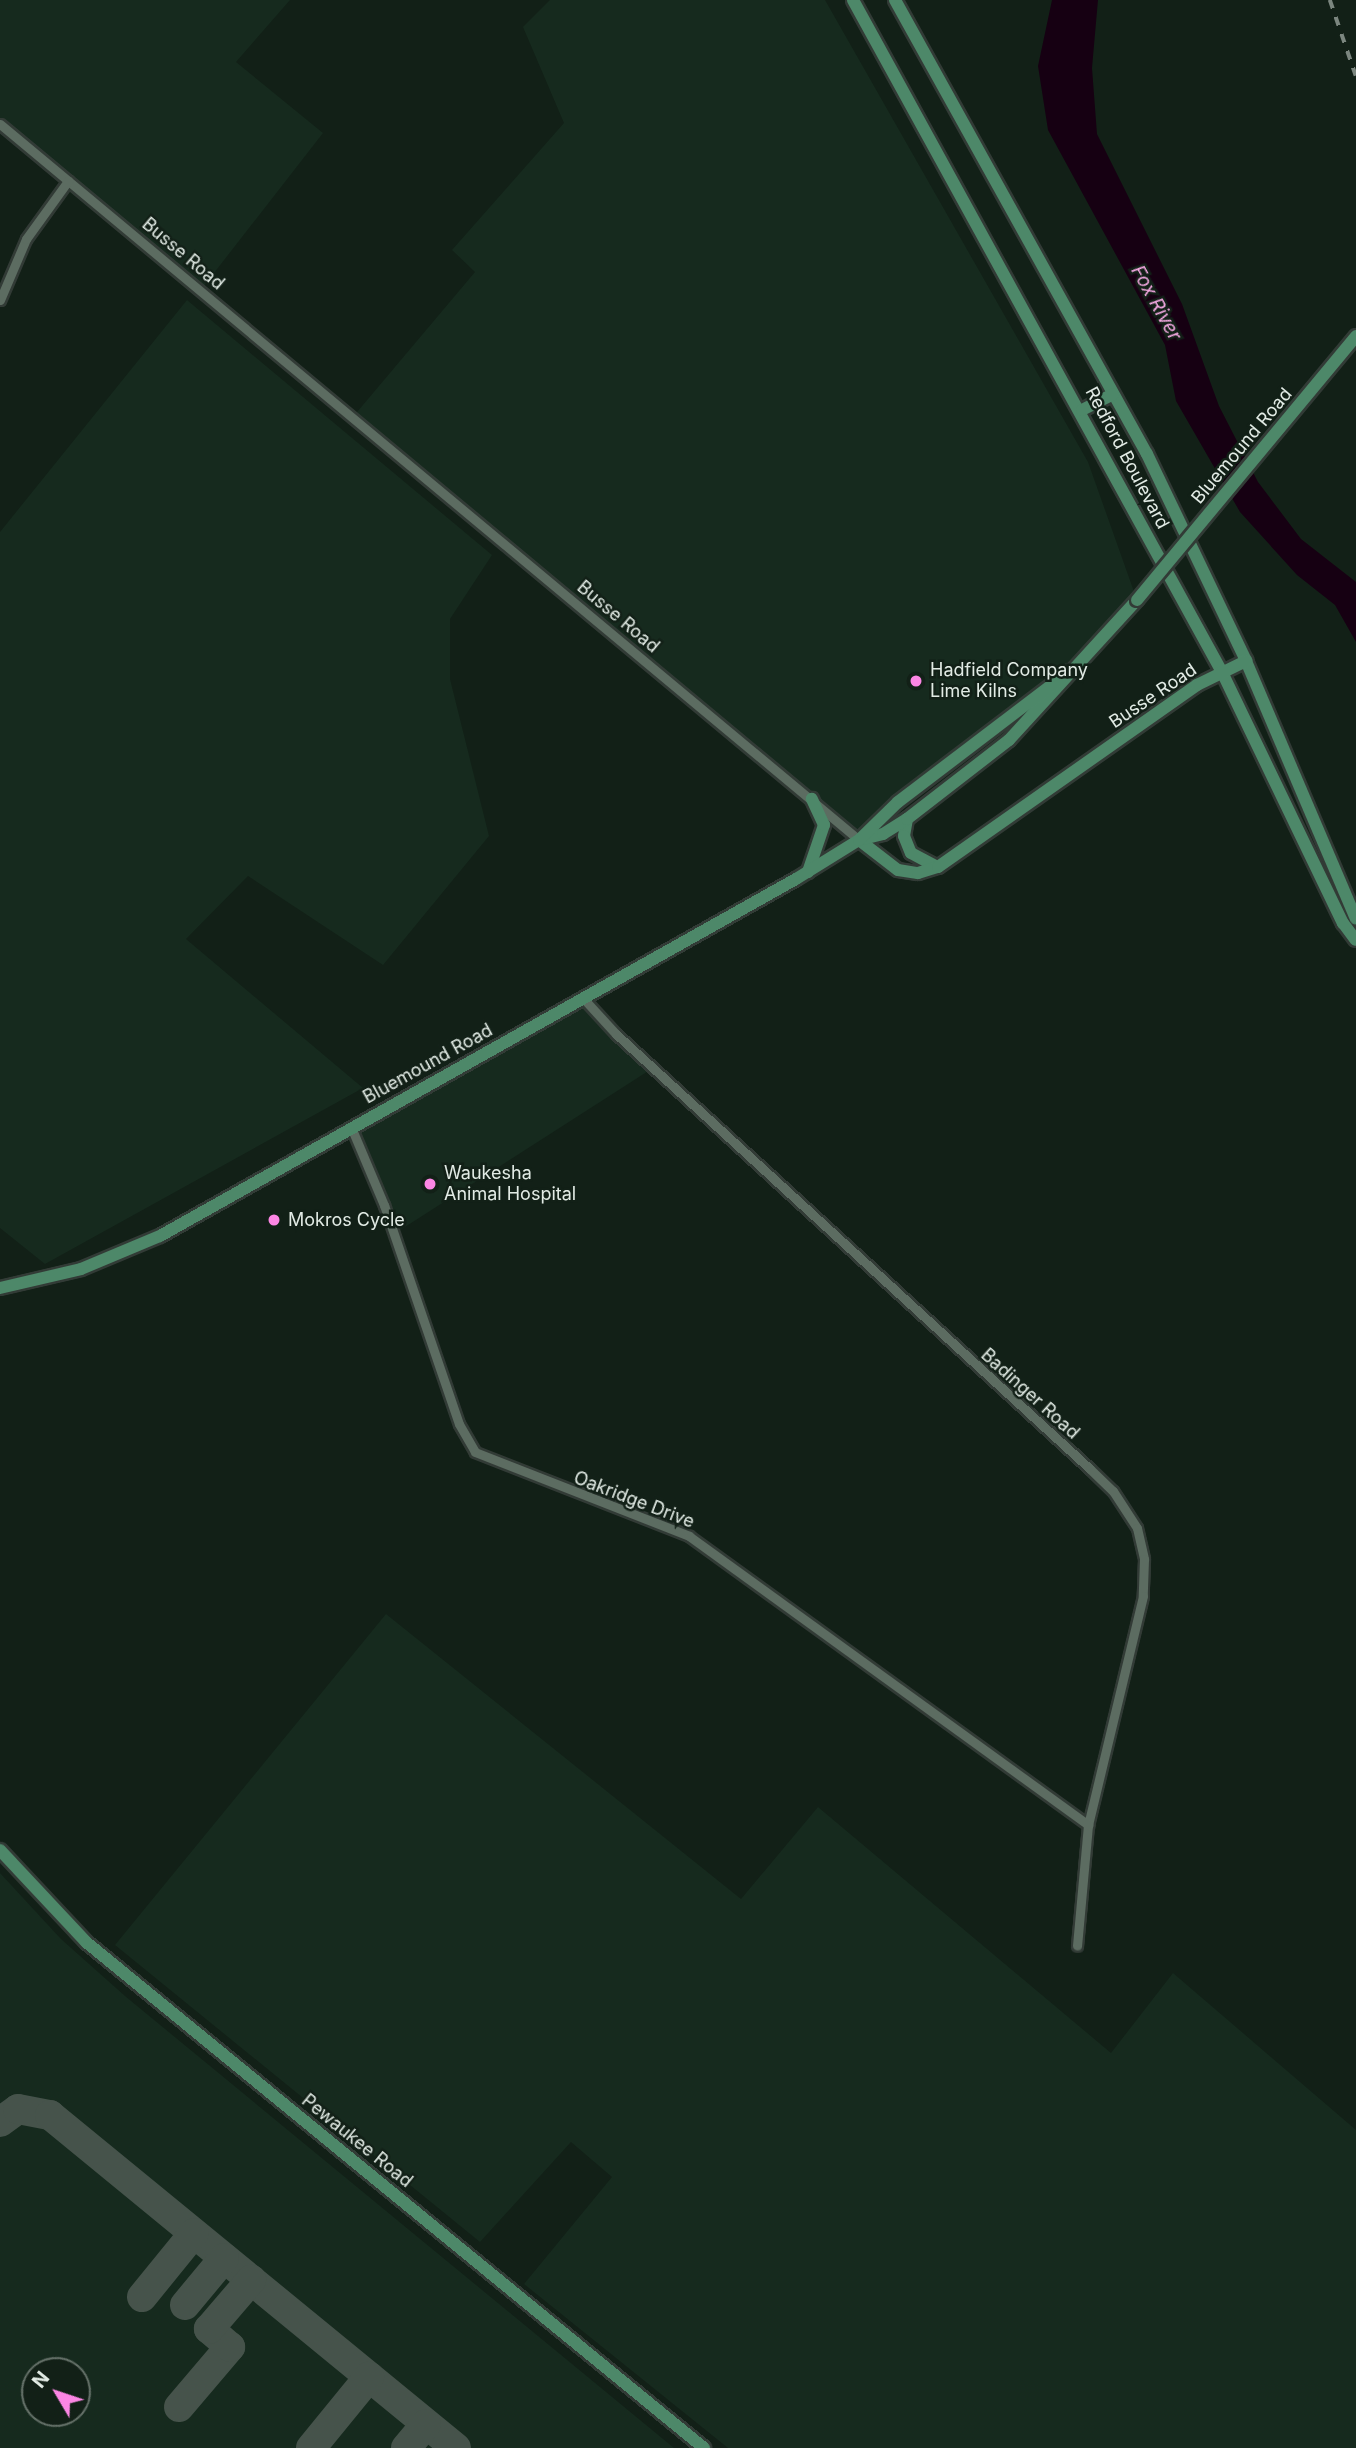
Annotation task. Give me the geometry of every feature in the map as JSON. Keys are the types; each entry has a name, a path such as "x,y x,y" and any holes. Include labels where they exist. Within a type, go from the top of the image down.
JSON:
{"main road":[{"name":"Redford Boulevard","path":"853,0 1082,410 1222,672 1343,923 1356,940"},
{"name":"Redford Boulevard","path":"895,0 1113,394 1246,661 1356,919"},
{"name":"Bluemound Road","path":"859,840 883,834 907,820 1009,740 1137,600 1356,336"},
{"path":"1082,410 1113,394"},
{"name":"Busse Road","path":"859,840 898,870 918,873 937,867 1222,672 1246,661"},
{"name":"Bluemound Road","path":"0,1288 57,1277 130,1251 808,872 859,840 898,802 1070,671"},
{"path":"808,872 824,825 812,799"},
{"path":"907,820 904,836 911,853 937,867"},
{"name":"Pewaukee Road","path":"0,1850 86,1942 704,2448"}],"street":[{"name":"Busse Road","path":"0,124 859,840"},
{"path":"0,300 26,239 68,181"},
{"name":"Badinger Road","path":"583,998 616,1034 1090,1469 1127,1510 1143,1548 1143,1596 1088,1825 1077,1946"},
{"name":"Oakridge Drive","path":"351,1127 384,1205 459,1424 475,1452 689,1536 1088,1825"}],"shaded area":[{"path":"0,0 290,0 236,62 323,133 200,291 0,124"},
{"path":"550,0 825,0 1088,462 1137,600 1070,671 859,840 352,418 475,272 452,250 564,123 523,27"},
{"path":"187,300 492,555 450,619 450,679 489,836 383,965 248,876 186,939 363,1088 45,1264 0,1228 0,532"},
{"path":"583,998 653,1068 394,1234 351,1127"},
{"path":"386,1614 741,1899 818,1807 1111,2053 1173,1973 1356,2130 1356,2448 728,2448 524,2284 612,2177 571,2142 480,2242 115,1945"},
{"path":"0,1873 61,1939 125,1996 674,2448 0,2448"}],"water":[{"name":"Fox River","path":"1052,0 1098,0 1092,68 1097,134 1182,304 1219,406 1258,482 1301,539 1356,582 1356,642 1335,605 1297,575 1240,512 1176,401 1165,345 1048,130 1038,66"}],"taxiway":[{"path":"0,2122 18,2109 50,2115 456,2448"},
{"path":"142,2297 194,2233"},
{"path":"185,2305 224,2258"},
{"path":"179,2407 230,2347 209,2329 251,2280"},
{"path":"311,2448 369,2377"},
{"path":"406,2448 426,2424"}],"railway":[{"path":"1330,0 1356,76"}],"place":[{"name":"Hadfield Company Lime Kilns","path":"916,681"},
{"name":"Waukesha Animal Hospital","path":"430,1184"},
{"name":"Mokros Cycle","path":"274,1220"}]}
